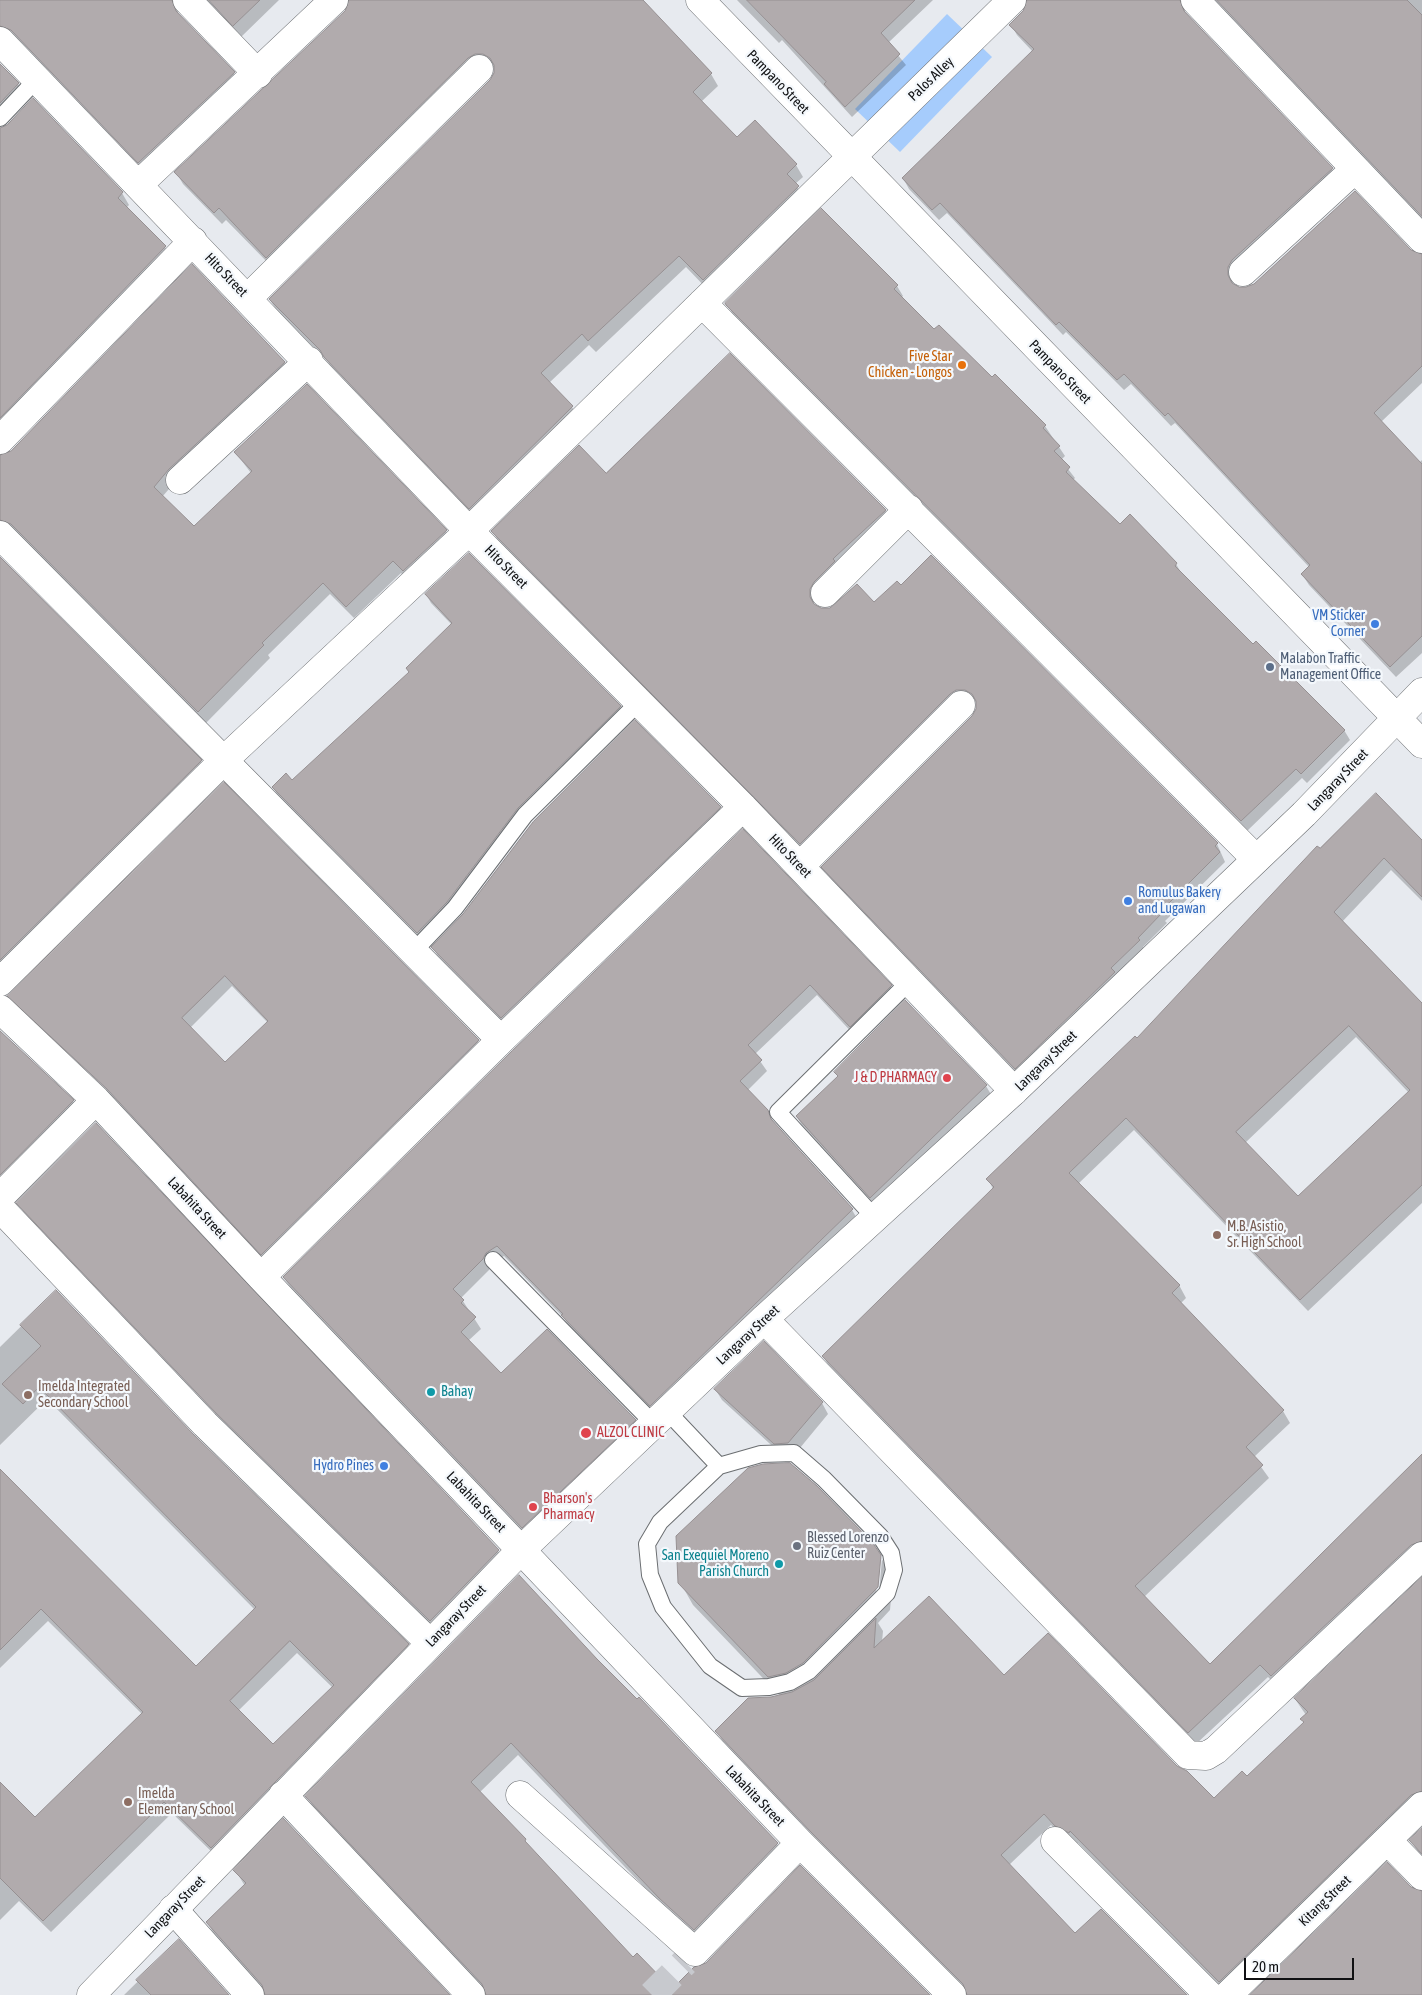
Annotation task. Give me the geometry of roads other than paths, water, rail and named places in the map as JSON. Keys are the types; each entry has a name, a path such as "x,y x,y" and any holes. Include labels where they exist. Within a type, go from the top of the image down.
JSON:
{"street":[{"path":"187,0 258,74"},
{"path":"138,184 258,74 334,0"},
{"name":"Pampano Street","path":"700,0 850,157 1422,744"},
{"name":"Palos Alley","path":"0,982 223,761 469,531 1012,0"},
{"path":"1195,0 1422,239"},
{"name":"Hito Street","path":"0,41 469,531 743,807 1014,1091"},
{"path":"248,298 479,69"},
{"path":"1243,272 1355,170"},
{"path":"0,440 193,241"},
{"path":"702,303 1256,860"},
{"path":"180,480 308,362"},
{"path":"825,593 909,509"},
{"path":"0,535 501,1040"},
{"name":"Langaray Street","path":"91,1995 521,1550 764,1319 1014,1091 1304,814 1422,692"},
{"path":"800,866 961,705"},
{"path":"261,1276 501,1040 743,807"},
{"name":"Labahita Street","path":"0,1009 96,1100 800,1843 952,1995"},
{"path":"0,1197 96,1100"},
{"path":"0,1208 205,1424 430,1643"},
{"path":"764,1319 1188,1755 1206,1756 1216,1750 1422,1556"},
{"path":"283,1795 471,1995"},
{"path":"520,1795 690,1957 800,1843"},
{"name":"Kitang Street","path":"1228,1995 1422,1806"},
{"path":"1387,1840 1422,1876"},
{"path":"1055,1842 1209,1995"},
{"path":"173,1910 250,1995"}],"lane":[{"path":"0,118 37,79"},
{"path":"414,952 455,908 525,816 639,702"},
{"path":"875,1218 778,1112 910,981"},
{"path":"493,1260 661,1417 719,1466"},
{"path":"794,1453 824,1479 880,1536 891,1553 894,1570 887,1593 809,1671 790,1682 769,1687 742,1688 710,1666 662,1607 650,1575 647,1544 660,1522 719,1466 761,1454 794,1453"}],"tunnel":[{"path":"652,1995 685,1962"}],"place":[{"name":"Five Star Chicken - Longos","path":"962,365"},
{"name":"VM Sticker Corner","path":"1375,624"},
{"name":"Malabon Traffic Management Office","path":"1270,667"},
{"name":"Romulus Bakery and Lugawan","path":"1128,901"},
{"name":"J & D PHARMACY","path":"947,1078"},
{"name":"M.B. Asistio, Sr. High School","path":"1217,1235"},
{"name":"Bahay","path":"431,1392"},
{"name":"Imelda Integrated Secondary School","path":"28,1395"},
{"name":"ALZOL CLINIC","path":"586,1433"},
{"name":"Hydro Pines","path":"384,1466"},
{"name":"Bharson's Pharmacy","path":"533,1507"},
{"name":"Blessed Lorenzo Ruiz Center","path":"797,1546"},
{"name":"San Exequiel Moreno Parish Church","path":"779,1564"},
{"name":"Imelda Elementary School","path":"128,1802"}]}
